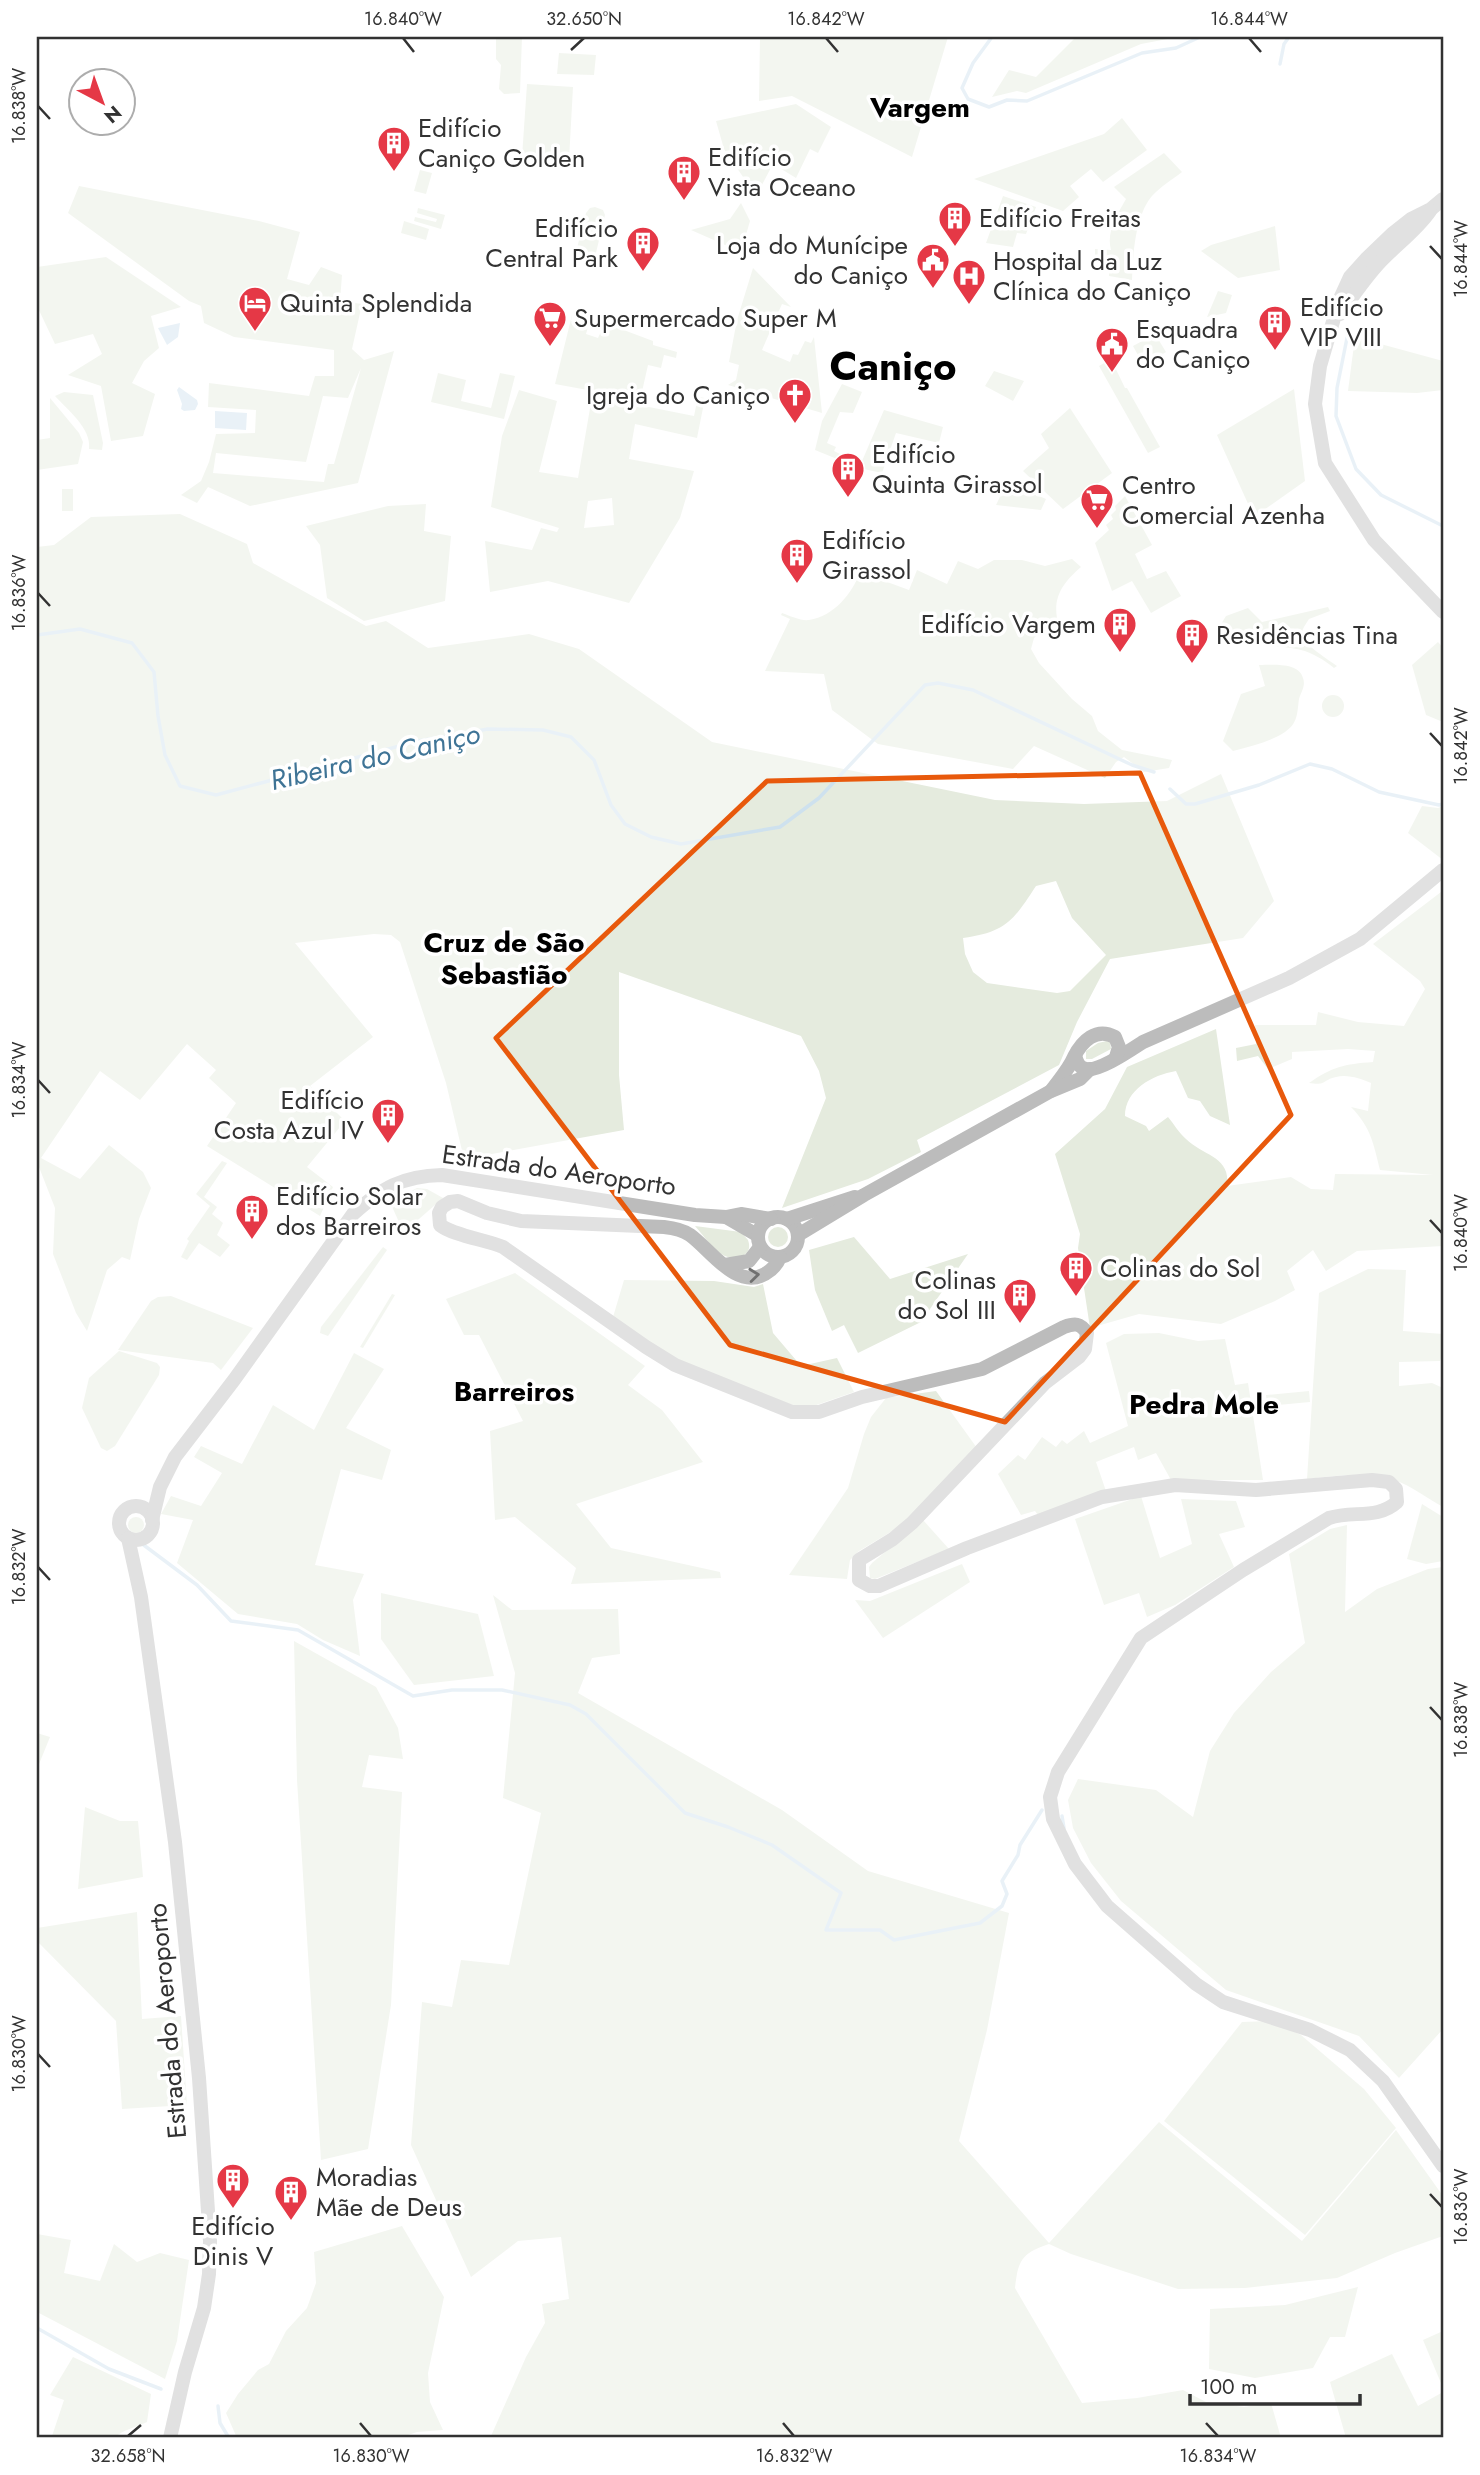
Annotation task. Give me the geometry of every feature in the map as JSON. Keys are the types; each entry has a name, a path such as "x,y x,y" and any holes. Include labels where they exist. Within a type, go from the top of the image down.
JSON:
{"main road":[{"path":"1443,199 1361,283 1334,324 1320,366 1315,404 1325,463 1374,540 1443,612"},
{"path":"798,1235 864,1195 1051,1091 1080,1079 1117,1050 1143,1042 1289,978 1360,939 1443,870"},
{"path":"1051,1091 1084,1041 1095,1035 1112,1035 1117,1050"},
{"path":"1075,1056 1081,1067 1090,1069"},
{"name":"Estrada do Aeroporto","path":"152,1520 160,1487 175,1457 353,1214 376,1194 395,1183 418,1176 442,1175 695,1215 726,1217 741,1214 771,1219"},
{"path":"724,1265 749,1261 759,1241 762,1226 771,1219 787,1219 864,1195"},
{"path":"780,1257 777,1265 759,1277 738,1275 688,1233 664,1227 520,1221 487,1213 458,1201 442,1207 439,1213 440,1225 446,1230 485,1239 503,1247 646,1348 674,1364 792,1412 819,1412 862,1397 982,1369 1064,1326 1075,1323 1082,1326 1087,1333 1087,1340 1079,1357 1045,1382 912,1523 893,1539 859,1560 859,1580 870,1586 879,1586 967,1548 1102,1497 1175,1485 1256,1490 1372,1480 1389,1482 1396,1489 1397,1502 1387,1511 1343,1513 1329,1518 1242,1570 1141,1638 1058,1772 1050,1797 1053,1819 1075,1864 1107,1906 1196,1984 1223,2002 1310,2030 1350,2050 1383,2081 1443,2166"},
{"name":"Estrada do Aeroporto","path":"726,1217 759,1241"},
{"path":"759,1241 768,1255 786,1256 795,1248 798,1235 793,1224 787,1219"},
{"name":"Estrada do Aeroporto","path":"139,1507 160,1487"},
{"path":"139,1507 147,1512 152,1520 152,1529 135,1538 120,1530 120,1518 127,1509 139,1507"},
{"name":"Estrada do Aeroporto","path":"135,1538 176,1842 199,2078 210,2241 204,2308 170,2438"}],"highlighted area":[{"path":"1140,773 1291,1115 1005,1422 730,1345 496,1038 767,781"}],"shaded area":[{"path":"496,37 522,37 520,93 504,94 499,89 501,65 496,59"},
{"path":"760,37 948,37 912,157 792,96 759,101"},
{"path":"1076,37 1178,37 1141,44 1026,93 1017,91 992,97 1009,70 1036,77"},
{"path":"559,53 596,55 594,75 557,74"},
{"path":"527,84 573,87 569,160 522,157"},
{"path":"796,104 831,127 818,153 810,149 796,178 773,164 756,196 724,149 716,121"},
{"path":"1122,118 1147,150 1103,182 1091,169 1070,186 1079,197 1063,211 974,179 1104,134"},
{"path":"1164,153 1182,172 1155,193 1146,204 1136,236 1132,280 1109,276 1109,260 1095,258 1095,249 1111,250 1111,230 1126,199 1114,187"},
{"path":"420,170 432,173 426,194 414,191"},
{"path":"79,186 259,221 300,232 287,279 309,285 321,267 342,275 340,301 362,304 352,349 364,360 394,351 358,483 250,506 208,487 197,503 181,495 201,481 216,434 255,433 256,410 208,407 209,383 309,396 315,376 334,376 334,350 234,337 204,323 201,306 189,301 68,213","holes":["361,368 334,464 328,464 324,482 213,473 216,453 306,462 323,396 348,398"]},
{"path":"1003,196 1036,207 1026,234 1017,233 1013,247 986,243"},
{"path":"741,203 750,221 741,252 691,230 730,219"},
{"path":"595,207 603,210 605,215 595,257 576,252 586,213"},
{"path":"418,208 445,215 441,229 414,221 415,217 436,222 437,219 417,213"},
{"path":"404,221 429,229 426,240 401,233"},
{"path":"1275,226 1280,270 1238,278 1201,251 1211,245"},
{"path":"106,257 181,307 151,316 159,348 144,361 132,383 155,394 143,436 111,441 101,386 68,375 102,354 93,334 55,344 37,306 37,267"},
{"path":"753,268 791,307 782,304 762,350 790,362 793,354 798,355 805,341 811,343 814,337 822,413 728,385 736,380 739,365 729,362 737,320"},
{"path":"1218,291 1232,295 1226,313 1207,317"},
{"path":"573,311 571,321 588,327 586,334 598,338 605,323 653,341 653,345 677,352 676,358 664,355 661,368 648,365 639,405 694,416 698,397 705,398 697,438 635,424 629,459 694,471 680,518 629,603 548,581 490,592 485,541 532,550 541,528 557,532 559,528 491,507 502,436 519,390 557,401 539,472 578,478 593,391 555,384","holes":["612,498 614,525 584,528 588,501"]},
{"path":"1155,334 1166,352 1145,368 1133,346"},
{"path":"1355,337 1443,361 1443,390 1417,393 1348,391"},
{"path":"1111,359 1160,447 1148,453 1099,366"},
{"path":"994,371 1024,381 1013,401 985,386"},
{"path":"438,373 466,380 461,401 491,408 500,373 515,376 504,419 431,402"},
{"path":"842,384 862,392 853,413 840,412 827,443 836,447 834,451 844,456 842,461 815,450 822,421"},
{"path":"1294,389 1305,481 1254,517 1217,435"},
{"path":"64,392 93,395 103,443 102,450 89,449 83,427 55,396"},
{"path":"50,398 79,433 83,442 78,464 37,470 37,440 50,438"},
{"path":"1070,408 1112,473 1063,509 1023,471 1049,448 1041,434"},
{"path":"884,410 943,427 939,443 896,433 882,473 859,468"},
{"path":"1007,482 1046,499 1041,510 996,505"},
{"path":"62,489 73,489 73,511 62,511"},
{"path":"1125,496 1152,545 1135,554 1147,579 1166,571 1181,596 1151,613 1132,581 1112,591 1095,543 1109,530 1106,525 1113,519 1111,515 1116,510 1115,506"},
{"path":"426,504 424,531 451,536 445,601 364,621 327,598 320,545 306,526 388,506"},
{"path":"180,514 247,544 253,563 366,626 386,621 428,648 529,634 579,649 712,742 995,800 1084,804 1167,801 1221,774 1274,901 1243,938 1110,959 1077,1022 1059,1065 917,1140 921,1152 868,1179 782,1208 826,1098 819,1071 801,1036 619,972 619,1075 624,1130 464,1159 446,1083 400,942 391,935 374,934 295,943 373,1037 310,1086 345,1121 307,1167 333,1187 320,1216 207,1146 236,1103 209,1078 216,1070 187,1044 140,1100 100,1071 41,1158 80,1179 109,1145 143,1172 151,1188 139,1219 130,1260 122,1257 107,1270 87,1331 76,1313 53,1254 55,1208 37,1162 37,547 54,545 91,517","holes":["1056,881 1072,918 1106,955 1070,991 1057,993 987,983 973,972 965,954 963,938 989,932 1007,923 1036,886"]},
{"path":"1072,559 1081,567 1059,595 1057,618 1034,638 1031,649 1039,663 1072,699 1092,716 1098,731 1122,750 1172,760 1169,768 1144,772 1124,757 1116,762 1105,778 1034,746 1013,769 878,744 832,710 824,674 765,671 790,619 781,615 782,613 806,620 826,614 847,596 860,572 909,590 917,570 947,584 958,561 978,569 994,560 1022,560 1045,566"},
{"path":"1328,607 1330,611 1309,619 1302,635 1311,647 1337,666 1334,668 1305,651 1233,637 1221,624 1226,616 1248,608 1262,622"},
{"path":"1438,642 1443,648 1443,722 1426,715 1412,665"},
{"path":"1259,665 1291,667 1300,673 1304,684 1296,718 1289,729 1279,735 1233,751 1223,741 1241,694 1265,686"},
{"path":"1333,695 1341,698 1344,706 1341,714 1333,717 1325,714 1322,706 1325,698"},
{"path":"1422,806 1443,806 1443,860 1408,833"},
{"path":"1441,892 1443,1246 1357,1251 1326,1271 1313,1250 1287,1271 1295,1290 1221,1324 1139,1314 1090,1328 1078,1248 1080,1234 1055,1154 1105,1109 1127,1067 1216,1029 1230,1125 1210,1116 1200,1101 1188,1098 1176,1071 1149,1080 1135,1091 1126,1107 1125,1116 1146,1126 1149,1131 1168,1117 1186,1139 1220,1162 1225,1168 1227,1186 1291,1177 1311,1189 1333,1190 1335,1174 1433,1175 1380,1170 1367,1129 1351,1107 1368,1111 1371,1083 1341,1076 1322,1083 1309,1083 1339,1067 1373,1062 1375,1051 1348,1049 1292,1052 1292,1059 1268,1069 1258,1056 1237,1061 1236,1048 1256,1044 1255,1025 1316,1025 1318,1012 1358,1022 1404,1026 1425,989 1420,981 1373,944"},
{"path":"1110,1042 1111,1049 1092,1059 1086,1059 1086,1051"},
{"path":"222,1161 227,1163 204,1197 217,1207 212,1214 223,1223 217,1235 230,1245 220,1257 199,1243 187,1260 181,1257 189,1241 187,1239 210,1206 196,1194"},
{"path":"417,1188 427,1189 443,1198 419,1219 402,1229 390,1202"},
{"path":"695,1226 741,1232 748,1240 748,1250 736,1258 722,1255"},
{"path":"774,1227 782,1227 788,1237 782,1247 774,1247 768,1241 768,1233"},
{"path":"854,1237 890,1279 968,1254 921,1322 858,1353 844,1325 832,1331 815,1290 809,1250"},
{"path":"383,1247 387,1250 328,1336 320,1333 321,1327"},
{"path":"1368,1269 1406,1270 1403,1331 1443,1334 1440,1361 1399,1362 1399,1386 1432,1383 1443,1388 1443,1507 1407,1486 1384,1477 1355,1475 1307,1479 1319,1293"},
{"path":"515,1273 645,1366 628,1385 662,1410 703,1462 576,1504 611,1548 720,1572 721,1578 571,1584 576,1568 515,1517 495,1520 490,1431 523,1421 479,1335 464,1335 446,1299"},
{"path":"624,1280 714,1281 754,1287 763,1284 773,1333 801,1366 837,1358 854,1392 805,1409 742,1388 646,1345 613,1317"},
{"path":"392,1294 395,1295 363,1348 360,1347"},
{"path":"171,1296 253,1328 221,1370 213,1363 118,1350 151,1301 158,1297"},
{"path":"1159,1333 1198,1341 1225,1339 1235,1385 1248,1383 1263,1480 1171,1480 1156,1453 1138,1460 1134,1447 1096,1462 1106,1491 1040,1518 1035,1511 1021,1515 998,1474 1018,1455 1025,1460 1042,1437 1056,1447 1062,1440 1067,1444 1084,1431 1090,1443 1128,1426 1106,1343 1124,1334"},
{"path":"119,1351 157,1363 160,1367 159,1375 115,1446 107,1451 101,1448 82,1408 89,1378"},
{"path":"354,1353 384,1369 346,1428 391,1450 382,1480 341,1469 315,1565 364,1574 353,1600 360,1656 323,1640 297,1624 238,1614 177,1563 193,1520 161,1514 171,1496 201,1506 222,1473 194,1457 201,1446 242,1464 273,1405 314,1430"},
{"path":"936,1391 977,1448 899,1527 859,1551 850,1560 847,1579 789,1575 848,1488 871,1417 886,1398"},
{"path":"1309,1391 1310,1402 1267,1406 1266,1395"},
{"path":"1141,1496 1160,1558 1192,1544 1181,1499 1236,1501 1245,1527 1219,1534 1234,1567 1175,1605 1147,1617 1139,1593 1104,1605 1075,1519"},
{"path":"1422,1504 1443,1517 1443,1561 1426,1564 1407,1559"},
{"path":"136,1517 142,1519 142,1531 136,1533 130,1531 128,1525 130,1519"},
{"path":"923,1520 949,1549 875,1579 870,1578 869,1567 872,1563"},
{"path":"1347,1525 1345,1612 1377,1589 1428,1569 1443,1567 1443,2029 1399,2078 1359,2036 1226,1990 1121,1901 1091,1863 1073,1828 1068,1800 1078,1779 1156,1790 1193,1817 1210,1751 1234,1713 1271,1672 1305,1643 1289,1554 1330,1529"},
{"path":"962,1564 970,1582 883,1638 855,1600 870,1601"},
{"path":"381,1593 478,1614 494,1676 414,1685 381,1639"},
{"path":"493,1595 512,1610 618,1609 620,1654 592,1658 578,1693 782,1810 868,1871 1009,1913 987,2030 959,2141 1049,2243 1159,2122 1302,2241 1396,2130 1443,2196 1443,2236 1337,2278 1245,2288 1178,2289 1071,2254 1049,2244 1027,2254 1020,2264 1015,2288 1082,2403 1183,2390 1206,2402 1244,2407 1271,2403 1281,2438 492,2438 526,2357 545,2323 542,2304 569,2299 561,2237 518,2241 471,2277 411,2145 422,2002 452,2007 461,1960 509,1965 541,1813 503,1798 515,1673"},
{"path":"294,1641 376,1687 398,1728 403,1759 369,1755 362,1787 402,1792 391,2005 368,2149 321,2160 297,1780"},
{"path":"37,1733 50,1737 37,1769"},
{"path":"85,1807 120,1821 138,1821 143,1877 78,1889"},
{"path":"137,1912 142,2019 181,2016 187,2105 122,2109 116,2021 37,1941 37,1928"},
{"path":"1271,2021 1301,2035 1364,2089 1396,2128 1305,2235 1164,2121 1242,2022"},
{"path":"402,2226 444,2297 428,2373 430,2402 443,2430 417,2432 399,2438 237,2438 226,2413 258,2370 269,2364 286,2331 307,2308 316,2283 314,2252"},
{"path":"37,2234 71,2240 64,2273 100,2281 114,2244 137,2262 160,2253 189,2260 177,2341 165,2379 37,2312"},
{"path":"1358,2287 1345,2337 1330,2337 1313,2368 1255,2378 1209,2369 1210,2309 1285,2305"},
{"path":"1443,2331 1443,2388 1423,2340"},
{"path":"1392,2354 1418,2406 1443,2392 1443,2438 1346,2438 1330,2382"},
{"path":"73,2357 151,2394 147,2422 114,2438 52,2436 64,2400 50,2395"}],"water":[{"path":"180,323 178,337 167,345 158,328"},
{"path":"179,387 197,400 195,410 181,409 177,390"},
{"path":"215,411 247,413 246,430 215,428"}],"waterway":[{"path":"992,37 973,63 962,88 968,99 989,107 1007,100 1027,101 1142,53 1176,48 1200,37"},
{"path":"1280,64 1284,44 1289,37"},
{"path":"1347,338 1337,388 1336,416 1356,469 1381,495 1443,526"},
{"name":"Ribeira do Caniço","path":"37,635 80,629 132,643 154,672 165,755 180,786 216,795 418,741 488,729 543,730 571,737 594,760 611,805 625,824 651,837 681,844 780,827 819,798 925,685 938,683 973,690 1132,765 1154,772"},
{"name":"Ribeira do Caniço","path":"1170,789 1186,804 1195,804 1259,785 1310,764 1332,769 1379,792 1443,804"},
{"path":"137,1540 197,1585 231,1621 298,1630 413,1696 452,1690 502,1690 570,1705 586,1714 685,1813 772,1845 841,1893 826,1930 880,1930 894,1940 980,1923 1002,1906 1007,1894 1002,1881 1042,1810"},
{"path":"1062,1816 1064,1828"},
{"path":"37,2328 109,2369 161,2389"},
{"path":"218,2406 220,2423 229,2438"}],"place":[{"name":"Edifício Caniço Golden","path":"394,173"},
{"name":"Edifício Vista Oceano","path":"684,202"},
{"name":"Edifício Freitas","path":"955,248"},
{"name":"Edifício Central Park","path":"643,273"},
{"name":"Loja do Munícipe do Caniço","path":"933,290"},
{"name":"Hospital da Luz Clínica do Caniço","path":"969,306"},
{"name":"Quinta Splendida","path":"255,333"},
{"name":"Supermercado Super M","path":"550,348"},
{"name":"Edifício VIP VIII","path":"1275,352"},
{"name":"Esquadra do Caniço","path":"1112,374"},
{"name":"Igreja do Caniço","path":"795,425"},
{"name":"Edifício Quinta Girassol","path":"848,499"},
{"name":"Centro Comercial Azenha","path":"1097,530"},
{"name":"Edifício Girassol","path":"797,585"},
{"name":"Edifício Vargem","path":"1120,654"},
{"name":"Residências Tina","path":"1192,665"},
{"name":"Edifício Costa Azul IV","path":"388,1145"},
{"name":"Edifício Solar dos Barreiros","path":"252,1241"},
{"name":"Colinas do Sol","path":"1076,1298"},
{"name":"Colinas do Sol III","path":"1020,1325"},
{"name":"Edifício Dinis V","path":"233,2210"},
{"name":"Moradias Mãe de Deus","path":"291,2222"}],"district":[{"name":"Vargem","path":"920,107"},
{"name":"Caniço","path":"893,366"},
{"name":"Cruz de São Sebastião","path":"504,958"},
{"name":"Barreiros","path":"514,1391"},
{"name":"Pedra Mole","path":"1204,1404"}]}
